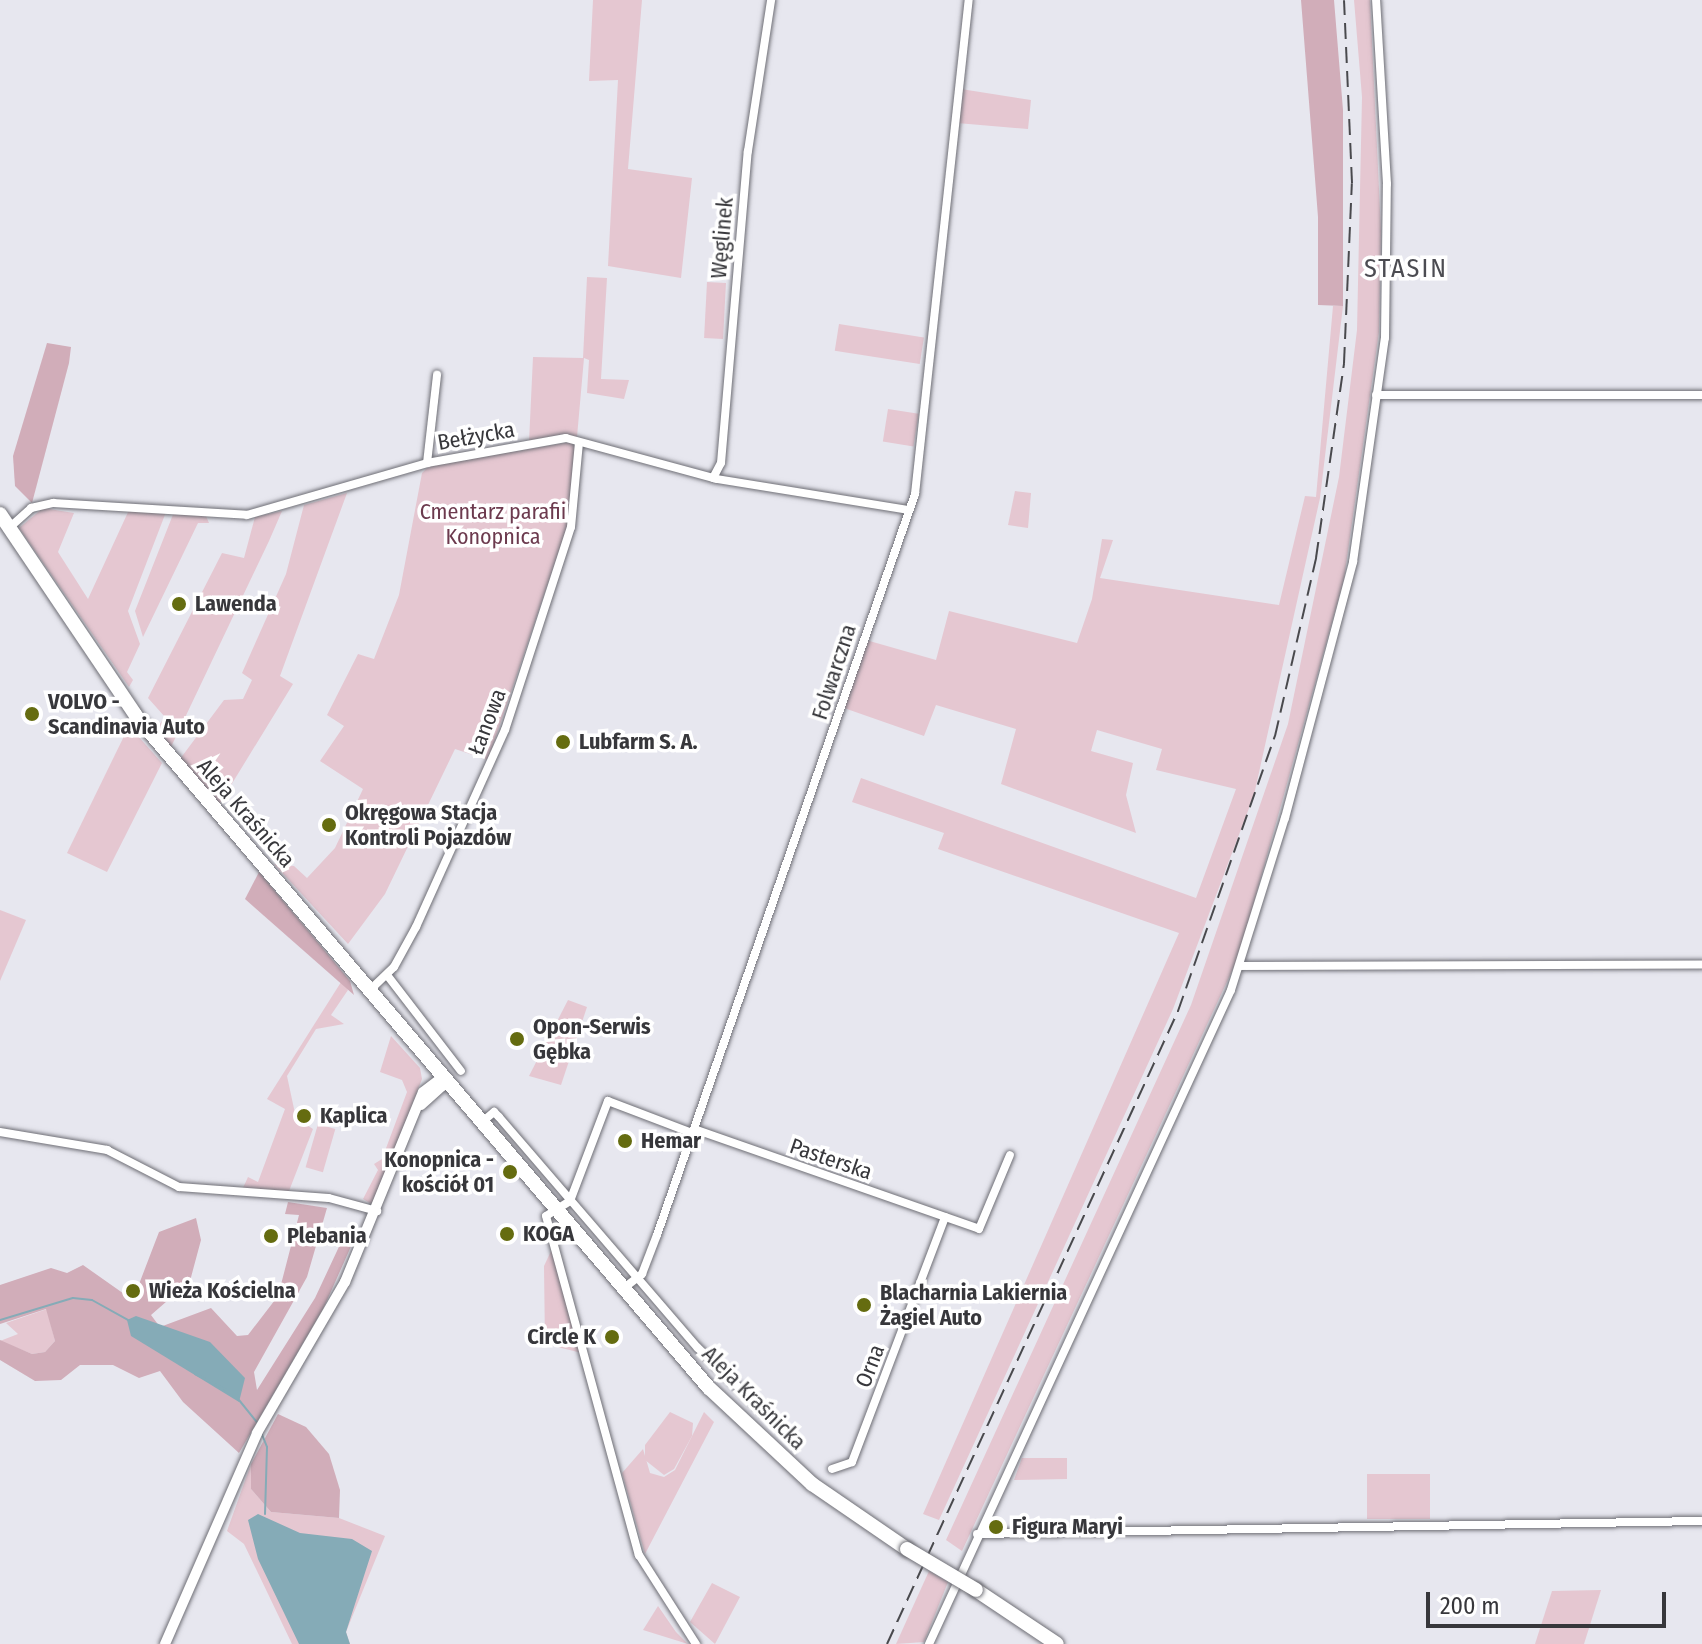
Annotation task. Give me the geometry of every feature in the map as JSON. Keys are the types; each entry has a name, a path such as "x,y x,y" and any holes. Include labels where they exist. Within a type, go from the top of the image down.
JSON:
{"main road":[{"name":"Aleja Kraśnicka","path":"0,514 124,701 592,1251 758,1438 836,1503 1057,1644"}],"street":[{"name":"Węglinek","path":"713,478 721,463 748,151 771,0"},
{"name":"Folwarczna","path":"638,1281 909,510 969,0"},
{"path":"929,1644 1241,966 1346,592 1376,395 1387,236 1376,0"},
{"path":"427,463 437,375"},
{"path":"1376,395 1702,395"},
{"name":"Bełżycka","path":"9,528 31,508 53,503 247,515 427,463 566,438 713,478 909,510"},
{"name":"Łanowa","path":"370,990 387,975 420,919 505,730 571,527 579,442"},
{"path":"1241,966 1702,964"},
{"path":"387,975 461,1071"},
{"path":"165,1644 251,1447 268,1413 331,1311 421,1105 442,1086 444,1076"},
{"name":"Pasterska","path":"570,1201 608,1101 957,1221 984,1225 1010,1155"},
{"path":"482,1122 494,1112 638,1281 768,1416"},
{"path":"0,1132 99,1147 179,1187 329,1198 377,1211"},
{"path":"570,1201 546,1216 563,1258 639,1555 696,1644"},
{"name":"Orna","path":"832,1469 852,1462 945,1217"},
{"path":"624,1288 638,1281"},
{"path":"977,1534 1702,1521"}],"green space":[{"path":"593,0 642,0 628,169 692,178 681,278 608,266 618,80 589,81"},
{"path":"1354,0 1370,0 1381,231 1379,332 1344,579 1239,956 962,1551 946,1540 1191,1005 1288,724 1339,477 1357,330 1362,97"},
{"path":"961,89 1031,100 1028,129 957,123"},
{"path":"587,277 607,278 601,379 629,380 624,399 587,393 589,360 584,358 577,437 529,442 533,357 583,358"},
{"path":"707,282 726,283 723,339 704,338"},
{"path":"1333,306 1343,306 1320,498 1254,795 1173,1009 939,1520 923,1514 1179,933 938,849 944,833 852,802 861,778 1196,898 1236,789 1156,770 1162,749 1097,730 1091,751 1133,763 1126,795 1136,833 1001,784 1016,729 936,705 924,736 844,708 866,640 936,660 949,611 1077,643 1092,599 1102,539 1113,540 1100,578 1279,605 1305,496 1316,497"},
{"path":"839,324 924,337 920,364 835,351"},
{"path":"888,409 919,414 913,446 883,442"},
{"name":"Cmentarz parafii Konopnica","path":"570,442 575,446 567,527 488,760 455,749 385,894 348,944 274,864 294,866 307,878 335,848 363,789 320,761 344,726 327,715 358,654 374,659 399,595 422,473 429,466"},
{"path":"1015,491 1031,493 1028,528 1008,525"},
{"path":"347,493 280,676 293,684 217,808 180,759 224,700 243,699 252,680 242,673 286,574 304,505"},
{"path":"43,508 74,513 58,552 88,599 129,510 166,512 128,611 140,644 127,672 133,680 129,687 19,528"},
{"path":"282,511 171,747 157,728 165,717 148,698 222,553 244,558 255,517"},
{"path":"174,512 206,516 209,523 198,523 143,637 135,611"},
{"path":"129,726 162,763 107,872 67,853"},
{"path":"0,910 26,920 0,981"},
{"path":"343,979 348,990 331,1015 344,1024 316,1029 287,1076 296,1118 313,1129 289,1191 242,1190 248,1177 258,1182 285,1109 267,1099"},
{"path":"568,1000 587,1007 561,1085 529,1076"},
{"path":"391,1036 420,1068 422,1079 373,1205 363,1199 378,1170 374,1164 382,1159 407,1092 402,1080 380,1072"},
{"path":"318,1124 335,1129 323,1172 306,1167"},
{"path":"552,1249 582,1353 545,1344 544,1266"},
{"path":"47,1309 55,1341 45,1352 32,1354 0,1341 18,1334 6,1323"},
{"path":"670,1412 693,1423 692,1436 674,1469 664,1475 645,1460 645,1445"},
{"path":"704,1412 714,1422 645,1554 622,1473 643,1449 650,1473 664,1477 675,1470"},
{"path":"1022,1458 1067,1458 1067,1479 1014,1480"},
{"path":"251,1464 251,1489 271,1512 339,1518 385,1536 346,1632 350,1644 292,1644 244,1544 227,1531"},
{"path":"1367,1474 1430,1474 1430,1519 1367,1519"},
{"path":"929,1571 948,1582 924,1642 896,1644"},
{"path":"712,1583 740,1597 715,1644 690,1622"},
{"path":"1601,1590 1584,1644 1535,1644 1552,1591"},
{"path":"658,1606 676,1632 688,1644 643,1630"}],"shaded area":[{"path":"1301,0 1334,0 1343,110 1343,306 1318,305 1318,217"},
{"path":"47,343 71,347 32,503 15,486 13,456"},
{"path":"259,872 350,981 354,995 245,899"},
{"path":"288,1202 327,1208 307,1277 254,1372 257,1390 315,1298 344,1236 353,1242 324,1307 239,1453 183,1402 160,1371 139,1378 113,1365 80,1365 61,1380 35,1381 0,1360 0,1340 32,1354 45,1352 55,1341 46,1309 0,1324 0,1285 51,1268 67,1273 83,1265 127,1296 136,1292 159,1232 196,1218 201,1240 190,1281 151,1315 160,1327 211,1308 237,1336 248,1335 278,1296 299,1215 285,1214"},
{"path":"278,1414 306,1427 329,1454 340,1490 339,1518 271,1512 251,1489 251,1464"}],"water":[{"path":"136,1316 210,1342 245,1378 239,1402 131,1336 127,1320"},
{"path":"258,1514 300,1533 352,1539 372,1551 346,1632 350,1644 299,1644 258,1559 248,1520"}],"waterway":[{"path":"0,1320 73,1298 92,1300 128,1320"},
{"path":"195,1374 225,1389"},
{"path":"239,1400 257,1422"},
{"path":"261,1432 267,1447 265,1514"}],"railway":[{"path":"887,1644 1178,1011 1275,736 1316,558 1344,363 1352,183 1344,0"}],"place":[{"name":"Lawenda","path":"179,604"},
{"name":"VOLVO - Scandinavia Auto","path":"32,714"},
{"name":"Lubfarm S. A.","path":"563,742"},
{"name":"Okręgowa Stacja Kontroli Pojazdów","path":"329,825"},
{"name":"Opon-Serwis Gębka","path":"517,1039"},
{"name":"Kaplica","path":"304,1116"},
{"name":"Hemar","path":"625,1141"},
{"name":"Konopnica - kościół 01","path":"510,1172"},
{"name":"KOGA","path":"507,1234"},
{"name":"Plebania","path":"271,1236"},
{"name":"Wieża Kościelna","path":"133,1291"},
{"name":"Blacharnia Lakiernia Żagiel Auto","path":"864,1305"},
{"name":"Circle K","path":"612,1337"},
{"name":"Figura Maryi","path":"996,1527"}],"district":[{"name":"STASIN","path":"1406,269"}]}
